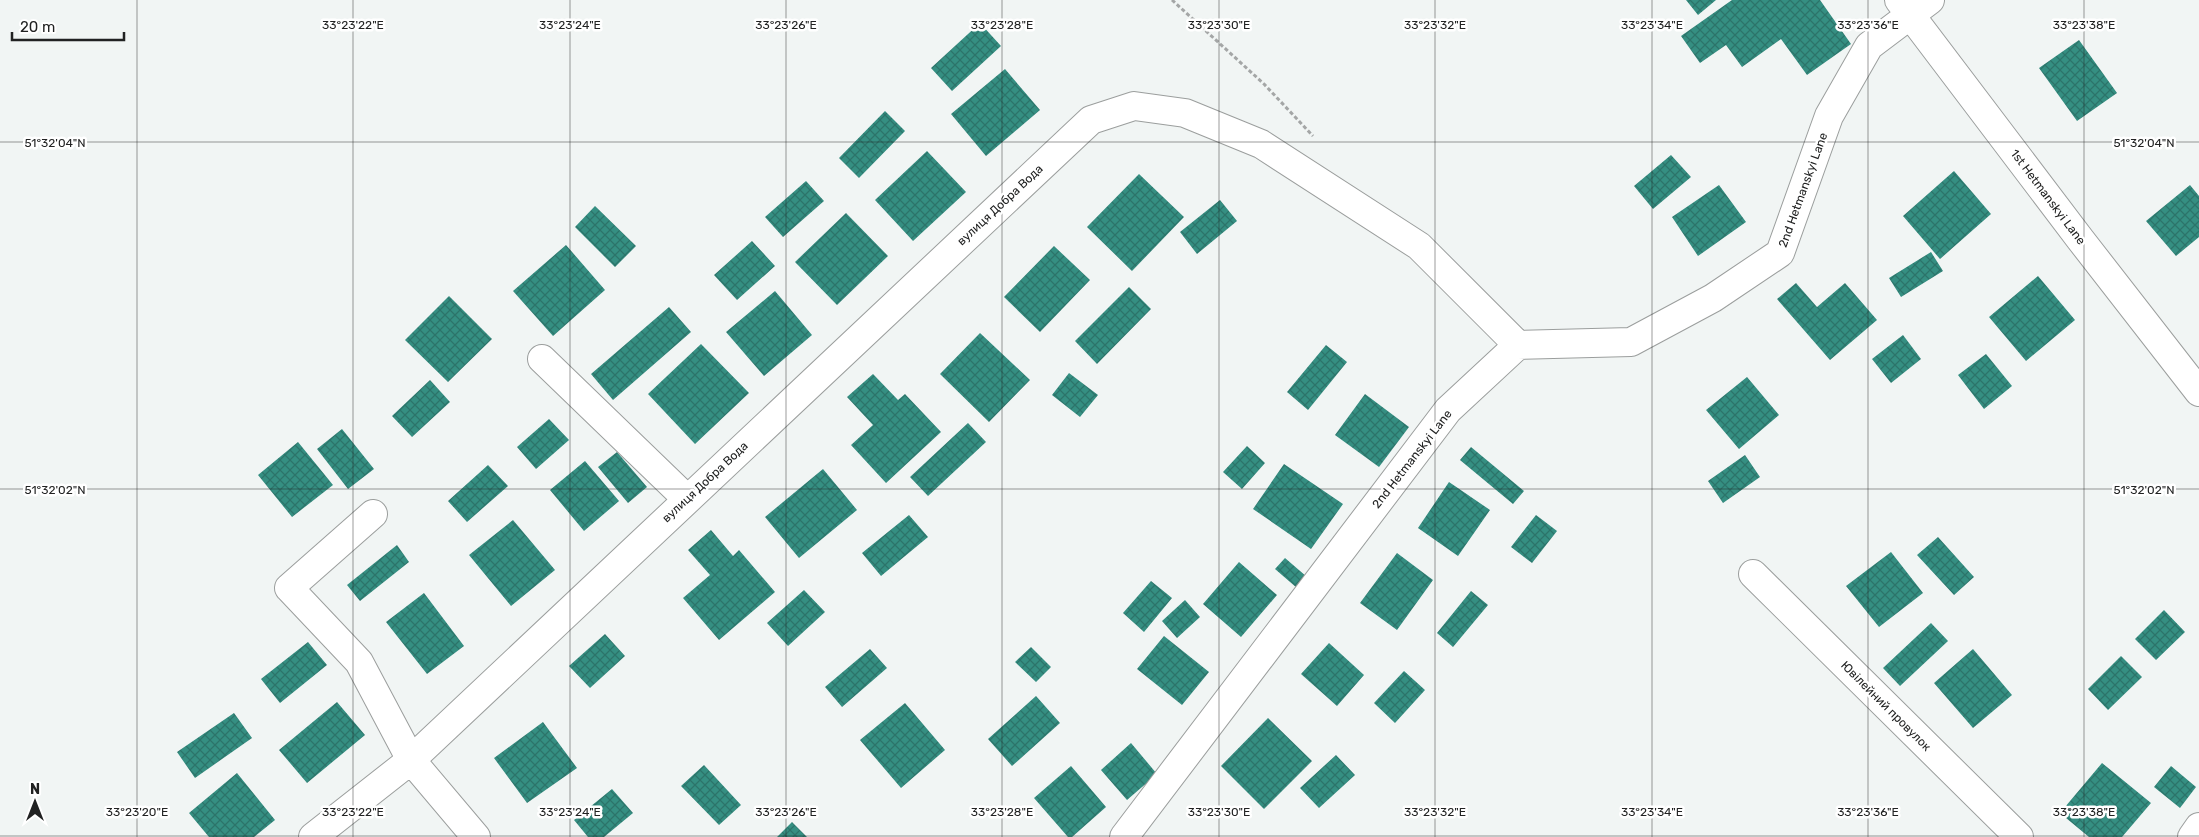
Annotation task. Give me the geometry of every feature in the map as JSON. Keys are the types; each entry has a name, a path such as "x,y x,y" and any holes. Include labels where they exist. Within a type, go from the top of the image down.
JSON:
{"street":[{"name":"2nd Hetmanskyi Lane","path":"1124,837 1448,410 1518,345 1631,342 1713,298 1780,253 1829,116 1869,46 1913,5"},
{"name":"1st Hetmanskyi Lane","path":"1913,5 2080,239 2199,392"},
{"name":"вулиця Добра Вода","path":"313,837 411,760 687,498 1091,120 1134,106 1185,112 1261,144 1420,246 1518,345"},
{"path":"542,359 687,498"},
{"path":"373,514 290,588 359,662 411,760 476,837"},
{"name":"Ювілейний провулок","path":"1753,574 2019,837"},
{"path":"2192,837 2199,827"}],"path":[{"path":"1172,0 1264,84 1318,140"}],"building":[{"path":"1686,0 1716,0 1698,15"},
{"path":"1732,0 1820,0 1851,44 1807,75 1781,39 1742,67 1726,45 1700,63 1681,36"},
{"path":"980,23 1001,46 952,91 931,68"},
{"path":"2079,40 2117,93 2077,121 2039,68"},
{"path":"1005,69 1040,110 986,156 951,114"},
{"path":"885,111 905,131 859,178 839,158"},
{"path":"927,151 966,192 913,241 875,200"},
{"path":"1671,155 1691,177 1653,209 1634,186"},
{"path":"1954,171 1991,214 1940,259 1903,216"},
{"path":"1139,174 1184,217 1132,271 1087,227"},
{"path":"806,181 824,201 783,237 765,217"},
{"path":"1719,185 1746,222 1698,256 1672,217"},
{"path":"2190,185 2199,196 2199,237 2176,256 2146,221"},
{"path":"1220,200 1237,221 1197,254 1180,232"},
{"path":"595,206 636,246 615,267 575,227"},
{"path":"846,213 888,256 837,305 795,262"},
{"path":"752,241 775,266 737,300 714,275"},
{"path":"566,245 605,290 553,336 513,291"},
{"path":"1054,246 1090,280 1040,332 1004,297"},
{"path":"1931,252 1943,271 1901,297 1889,278"},
{"path":"2038,276 2075,320 2026,361 1989,317"},
{"path":"1796,283 1817,307 1845,283 1877,320 1830,360 1777,299"},
{"path":"1129,287 1151,309 1097,364 1075,341"},
{"path":"775,291 812,335 764,376 726,332"},
{"path":"449,296 492,339 448,382 405,340"},
{"path":"669,307 691,332 613,400 591,374"},
{"path":"980,333 1030,380 989,422 940,374"},
{"path":"1903,335 1921,359 1891,383 1872,359"},
{"path":"701,344 749,393 695,444 648,394"},
{"path":"1326,345 1347,362 1308,410 1287,392"},
{"path":"1986,354 2012,386 1984,409 1958,375"},
{"path":"1069,373 1098,395 1080,417 1052,395"},
{"path":"873,374 898,400 905,394 941,432 886,483 851,445 873,425 847,397"},
{"path":"1747,377 1779,415 1739,449 1706,410"},
{"path":"430,380 450,402 412,437 392,416"},
{"path":"1365,394 1409,427 1379,467 1335,435"},
{"path":"549,419 569,440 536,469 517,447"},
{"path":"968,423 986,442 928,496 910,477"},
{"path":"342,429 374,469 348,489 317,449"},
{"path":"298,442 333,485 292,517 258,475"},
{"path":"1247,446 1265,463 1242,489 1223,472"},
{"path":"1471,447 1524,491 1513,504 1460,460"},
{"path":"617,452 647,487 628,503 598,467"},
{"path":"1745,455 1760,477 1723,503 1708,481"},
{"path":"585,461 619,501 584,531 550,490"},
{"path":"1284,464 1343,504 1311,549 1253,509"},
{"path":"488,465 508,486 467,522 448,501"},
{"path":"823,469 857,510 799,558 765,517"},
{"path":"1449,482 1490,510 1458,556 1418,528"},
{"path":"909,515 928,537 881,576 862,553"},
{"path":"1536,515 1557,531 1532,563 1511,547"},
{"path":"513,520 555,570 511,606 469,555"},
{"path":"711,530 733,556 739,550 775,592 719,640 683,598 710,575 688,550"},
{"path":"1938,537 1974,577 1954,595 1917,555"},
{"path":"397,545 409,562 360,601 347,585"},
{"path":"1891,552 1923,593 1879,627 1846,586"},
{"path":"1397,553 1433,580 1397,630 1360,603"},
{"path":"1285,558 1307,577 1297,588 1275,569"},
{"path":"1239,562 1277,595 1241,637 1203,604"},
{"path":"1151,581 1172,598 1144,632 1123,613"},
{"path":"804,590 825,612 788,646 767,623"},
{"path":"1471,591 1488,605 1453,647 1437,633"},
{"path":"424,593 464,646 427,674 386,622"},
{"path":"1185,600 1200,617 1177,638 1162,621"},
{"path":"2164,610 2185,632 2156,660 2135,639"},
{"path":"1931,623 1948,641 1900,686 1883,668"},
{"path":"605,634 625,656 590,688 569,666"},
{"path":"1164,636 1209,672 1182,705 1137,669"},
{"path":"308,642 327,665 280,703 261,679"},
{"path":"1329,643 1364,675 1337,706 1301,674"},
{"path":"1031,647 1051,667 1036,682 1015,662"},
{"path":"870,649 887,668 842,707 825,687"},
{"path":"1973,649 2012,695 1973,728 1934,683"},
{"path":"2121,656 2142,677 2108,710 2088,689"},
{"path":"1404,671 1425,690 1395,723 1374,703"},
{"path":"1036,696 1060,723 1012,766 988,739"},
{"path":"337,702 365,735 307,783 279,750"},
{"path":"905,703 945,750 901,788 860,740"},
{"path":"234,713 252,738 195,778 177,752"},
{"path":"1268,718 1312,761 1264,809 1221,766"},
{"path":"543,722 577,768 527,803 494,758"},
{"path":"1131,743 1157,774 1127,800 1101,770"},
{"path":"1336,755 1355,775 1319,808 1300,788"},
{"path":"2102,763 2151,803 2122,837 2089,837 2060,813"},
{"path":"704,765 741,805 719,825 681,786"},
{"path":"1071,766 1106,807 1072,837 1068,837 1034,798"},
{"path":"2171,766 2196,787 2180,808 2154,787"},
{"path":"237,773 275,820 254,837 209,837 189,813"},
{"path":"612,789 633,813 604,837 588,837 574,820"},
{"path":"792,822 807,837 777,837"}]}
